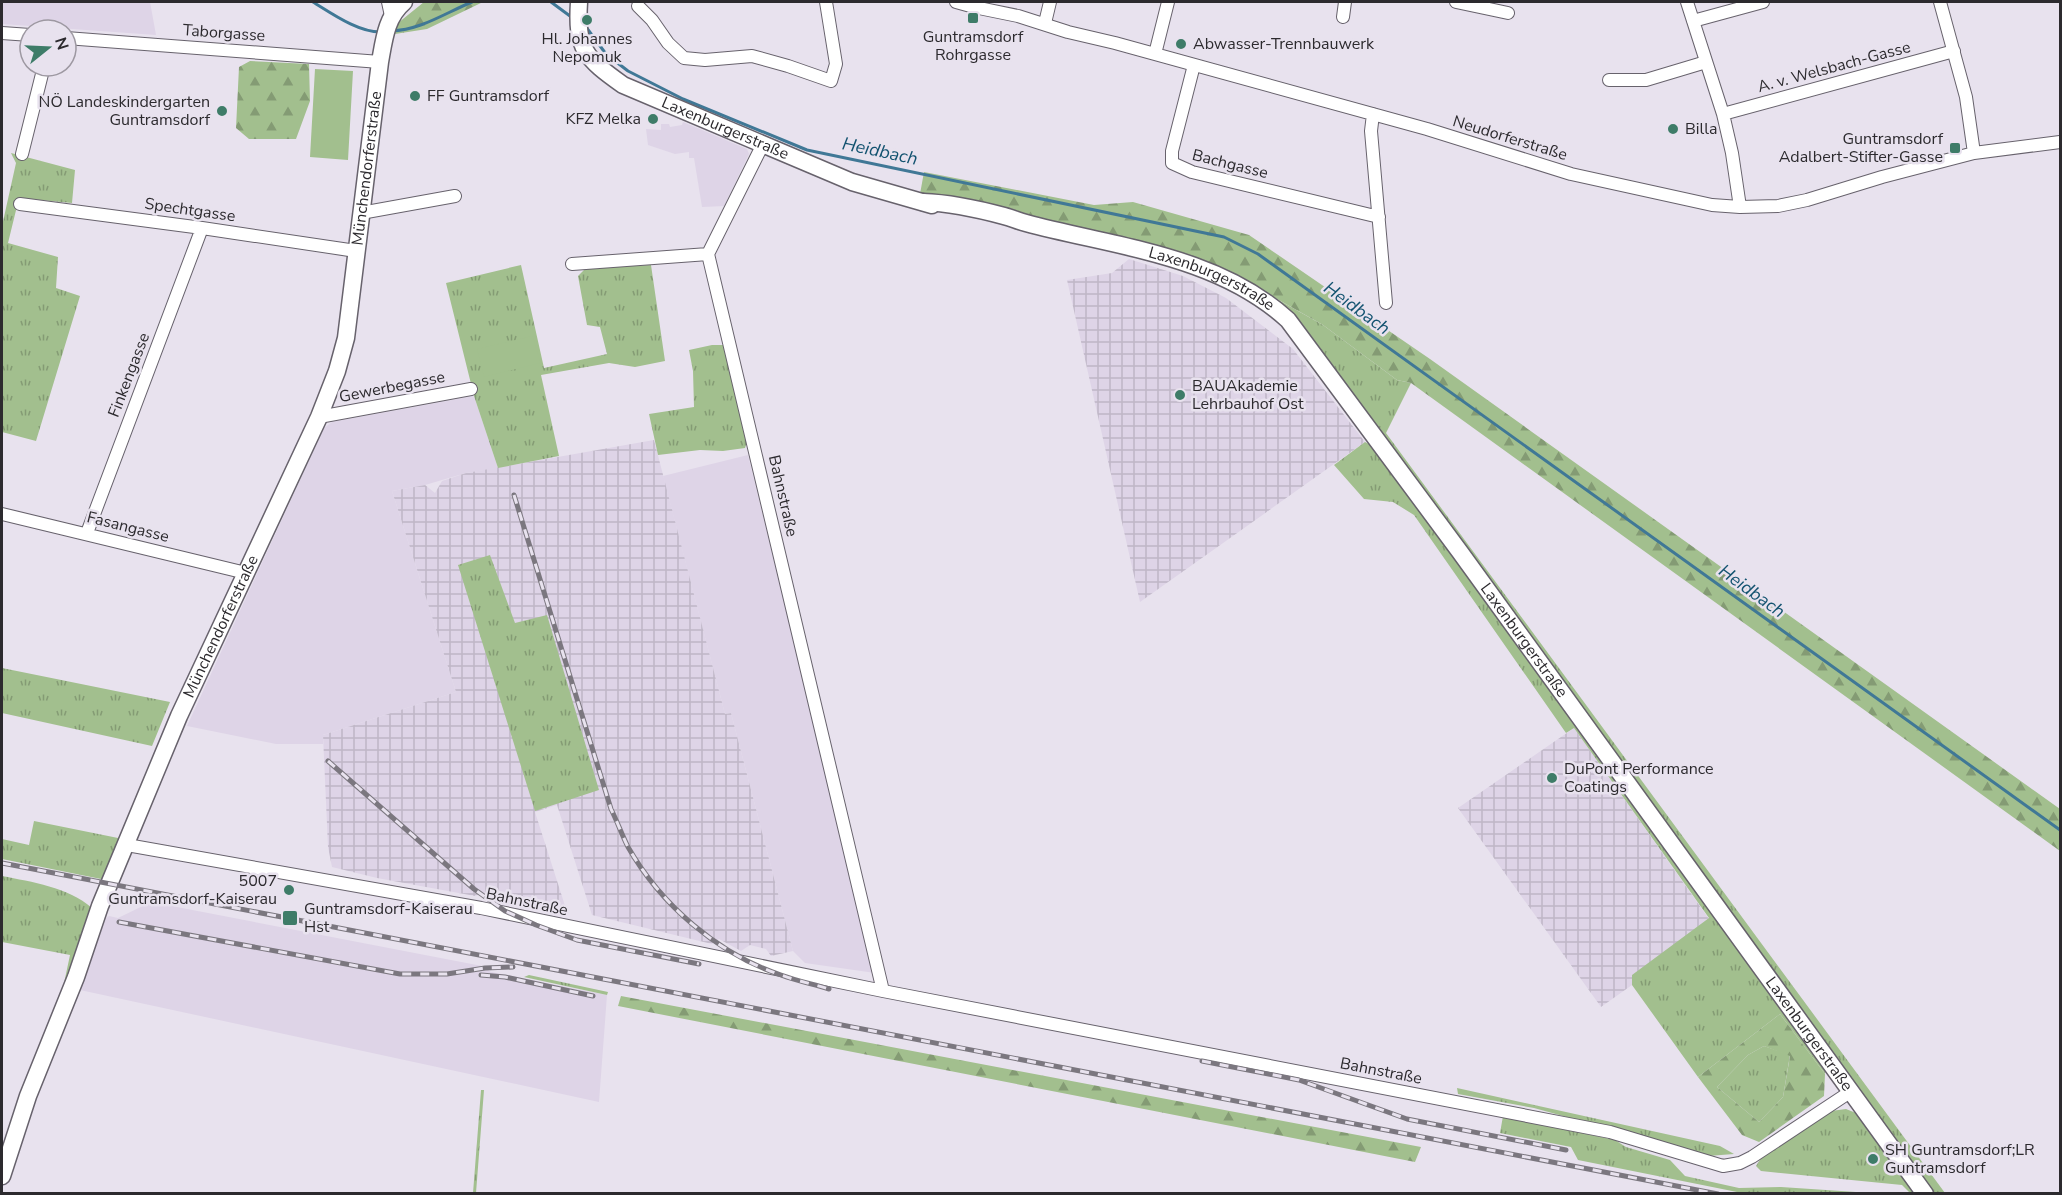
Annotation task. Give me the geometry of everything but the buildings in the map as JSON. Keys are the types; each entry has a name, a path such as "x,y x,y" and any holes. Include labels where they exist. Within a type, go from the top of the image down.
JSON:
{"street":[{"path":"388,20 404,2"},
{"path":"638,6 652,20 668,43 684,58 705,60 752,56 831,81 836,64 826,2"},
{"name":"Neudorferstraße","path":"956,2 1045,23 1068,32 1373,114 1571,174 1712,205 1778,206 1974,153 2061,142"},
{"path":"1045,23 1050,2"},
{"path":"1155,54 1168,2"},
{"path":"1343,17 1345,2"},
{"path":"1456,2 1508,13"},
{"path":"1687,2 1723,114 1732,153 1740,207"},
{"path":"1693,21 1763,2"},
{"path":"1940,2 1966,97 1974,153"},
{"name":"Laxenburgerstraße","path":"579,6 579,31 589,58 623,85 650,98 872,189 923,202 943,203 1005,216 1024,223 1096,239 1187,264 1247,289 1270,303 1288,320 1453,543 1925,1194"},
{"name":"Münchendorferstraße","path":"2,1176 28,1096 76,977 100,906 179,716 319,417 337,371 346,338 380,62 388,20"},
{"path":"2,33 18,34"},
{"name":"Taborgasse","path":"78,39 380,62"},
{"name":"A. v. Welsbach-Gasse","path":"1723,114 1954,51"},
{"path":"1609,80 1646,80 1706,62"},
{"name":"Bachgasse","path":"1194,65 1172,151 1172,163 1192,172 1378,217"},
{"path":"22,154 41,78"},
{"path":"1373,114 1371,131 1386,303"},
{"path":"572,264 708,254 763,144"},
{"path":"362,213 455,196"},
{"name":"Spechtgasse","path":"20,204 356,251"},
{"name":"Finkengasse","path":"87,533 202,228"},
{"name":"Bahnstraße","path":"708,254 884,991"},
{"name":"Gewerbegasse","path":"319,417 471,389"},
{"name":"Fasangasse","path":"2,514 246,573"},
{"name":"Bahnstraße","path":"127,845 481,908 884,991 1610,1132 1723,1166 1740,1163 1752,1157 1850,1092"}],"shaded area":[{"path":"2,2 150,2 156,35 78,29 78,18 18,18 18,25 2,24"},
{"path":"683,122 747,149 749,154 724,206 702,207 694,158 689,158 689,152 675,154 648,145 646,129 661,130 661,124 669,124 670,127 682,125"},
{"path":"1129,259 1183,276 1226,298 1293,349 1365,442 1140,602 1067,280 1112,273"},
{"path":"474,396 498,468 466,473 425,485 392,491 456,692 323,735 323,744 276,744 187,726 324,428 332,422"},
{"path":"654,440 725,714 731,713 793,951 771,956 766,949 750,945 741,951 719,939 712,944 592,915 557,805 535,812 567,912 496,899 487,892 475,896 377,878 332,867 328,847 323,735 456,692 392,491 425,485 435,493 442,481 466,473"},
{"path":"748,455 875,973 805,963 793,951 731,713 725,714 663,476"},
{"name":"DuPont Performance Coatings","path":"1574,728 1709,919 1633,975 1632,985 1601,1007 1458,808"},
{"path":"151,902 482,966 491,972 607,995 599,1102 80,990 106,918 109,916 118,918"}],"green space":[{"path":"424,2 483,2 427,29 395,34 398,23"},
{"path":"250,61 309,64 310,101 296,139 249,139 236,128 239,67"},
{"path":"315,69 353,71 348,160 310,157"},
{"path":"11,153 75,170 72,203 19,198 8,243 58,257 56,288 80,296 36,441 2,432 2,226 16,163"},
{"path":"924,172 1094,205 1133,202 1249,235 1430,359 2060,809 2060,851 1411,383 1397,380 1323,325 1240,278 920,194"},
{"path":"521,265 544,368 607,354 600,327 587,325 578,276 586,268 651,265 665,361 635,367 609,363 541,375 559,456 498,468 474,396 446,283"},
{"path":"1275,298 1323,325 1397,380 1411,383 1386,433 1945,1193 1932,1193 1299,324"},
{"path":"533,336 540,363 484,377 477,349"},
{"path":"724,345 748,439 745,448 658,455 649,414 694,407 693,371 689,350"},
{"path":"1365,442 1379,449 1826,1063 1825,1074 1780,1014 1698,1077 1632,985 1632,975 1709,918 1574,728 1566,733 1414,515 1393,502 1364,499 1334,465"},
{"path":"490,555 515,623 547,615 599,790 535,811 458,565"},
{"path":"2,668 170,702 152,746 2,713"},
{"path":"34,821 123,839 106,880 2,859 2,839 29,845"},
{"path":"2,876 61,890 92,908 63,988 70,955 2,942"},
{"path":"529,975 608,992 607,995 524,977"},
{"path":"621,996 1421,1147 1415,1162 618,1006"},
{"path":"1780,1014 1825,1074 1824,1096 1759,1142 1742,1135 1698,1077","holes":["1764,1046 1790,1056 1783,1097 1759,1122 1717,1087 1748,1055"]},
{"path":"1764,1046 1790,1055 1783,1097 1759,1122 1717,1087 1748,1055"},
{"path":"1457,1088 1720,1146 1734,1154 1708,1156 1534,1108 1458,1094"},
{"path":"481,1090 484,1090 476,1193 473,1193"},
{"path":"1846,1109 1861,1115 1919,1193 1910,1193 1902,1185 1761,1171 1756,1166 1761,1158 1831,1111"},
{"path":"1503,1116 1615,1140 1626,1147 1670,1160 1685,1176 1739,1188 1781,1187 1871,1193 1742,1193 1578,1160 1571,1147 1500,1133"}],"waterway":[{"path":"313,2 355,26 382,32"},
{"path":"391,31 413,28 472,2"},
{"name":"Heidbach","path":"551,2 574,19"},
{"name":"Heidbach","path":"586,27 606,54 628,71 683,99 807,150 1224,237 1258,254 2060,830"}],"railway":[{"path":"514,495 611,809 628,847 641,868 674,907 714,941 758,966 829,989"},
{"path":"328,761 474,889 505,911 577,940 699,964"},
{"path":"2,863 1718,1194"},
{"path":"119,922 400,974 447,974 485,968 513,967"},
{"path":"481,975 505,977 593,996"},
{"path":"1202,1061 1299,1080 1407,1119 1566,1150"}],"place":[{"name":"Guntramsdorf Rohrgasse","path":"973,18"},
{"name":"Hl. Johannes Nepomuk","path":"587,20"},
{"name":"Abwasser-Trennbauwerk","path":"1181,44"},
{"name":"FF Guntramsdorf","path":"415,96"},
{"name":"NÖ Landeskindergarten Guntramsdorf","path":"222,111"},
{"name":"KFZ Melka","path":"653,119"},
{"name":"Billa","path":"1673,129"},
{"name":"Guntramsdorf Adalbert-Stifter-Gasse","path":"1955,148"},
{"name":"BAUAkademie Lehrbauhof Ost","path":"1180,395"},
{"name":"DuPont Performance Coatings","path":"1552,778"},
{"name":"5007 Guntramsdorf-Kaiserau","path":"289,890"},
{"name":"Guntramsdorf-Kaiserau Hst","path":"290,918"},
{"name":"SH Guntramsdorf;LR Guntramsdorf","path":"1873,1159"}]}
